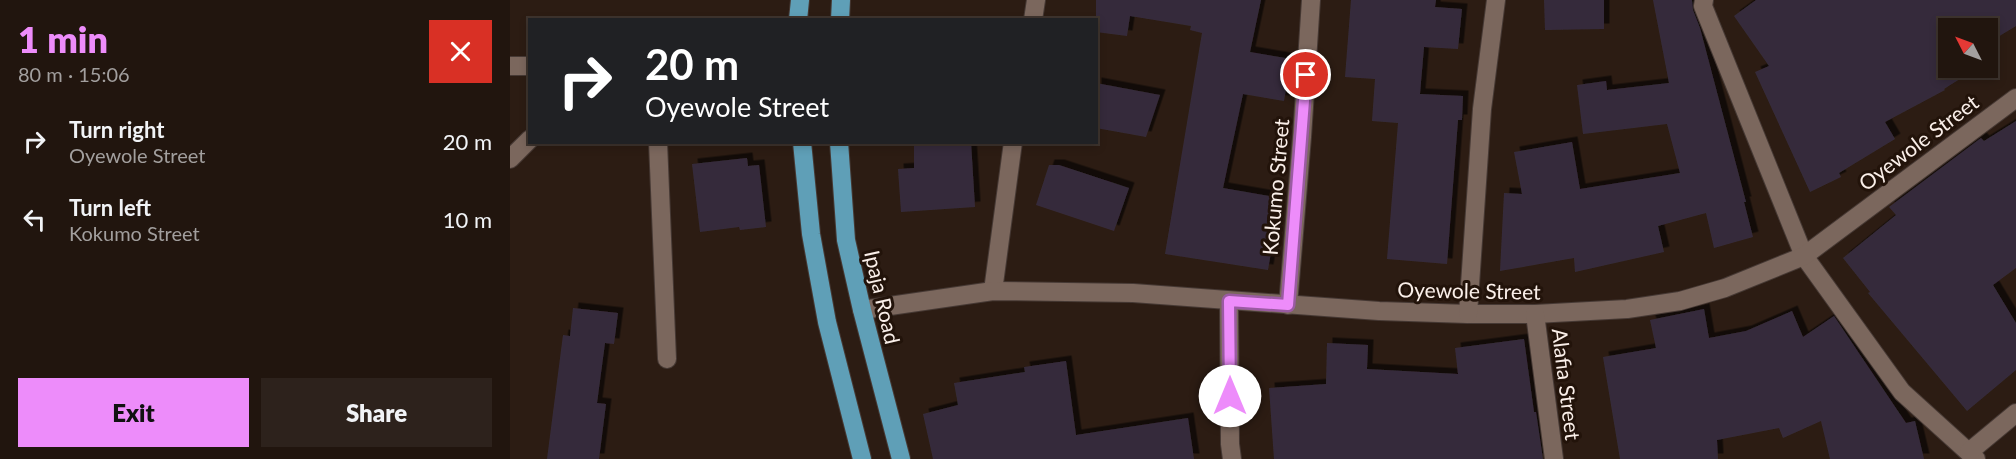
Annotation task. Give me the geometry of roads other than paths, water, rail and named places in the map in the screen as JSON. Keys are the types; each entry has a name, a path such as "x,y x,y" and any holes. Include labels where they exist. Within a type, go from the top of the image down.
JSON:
{"main road":[{"path":"798,18 800,0"},
{"path":"840,18 841,0"},
{"path":"801,144 811,234 827,322 862,459"},
{"name":"Ipaja Road","path":"839,144 846,240 861,310 900,459"}],"street":[{"path":"1033,18 1036,0"},
{"name":"Kokumo Street","path":"1288,305 1311,0"},
{"path":"1468,314 1482,109 1496,0"},
{"path":"1704,0 1703,6 1804,256 1902,392 1973,455 2016,413"},
{"path":"510,66 528,66"},
{"name":"Oyewole Street","path":"861,310 993,291 1133,293 1379,311 1468,314 1535,314 1627,309 1680,301 1725,288 1804,256 2016,98"},
{"path":"510,159 528,141"},
{"path":"658,144 667,359"},
{"path":"993,291 1013,144"},
{"path":"1229,301 1232,459"},
{"name":"Alafia Street","path":"1535,314 1554,459"}]}
